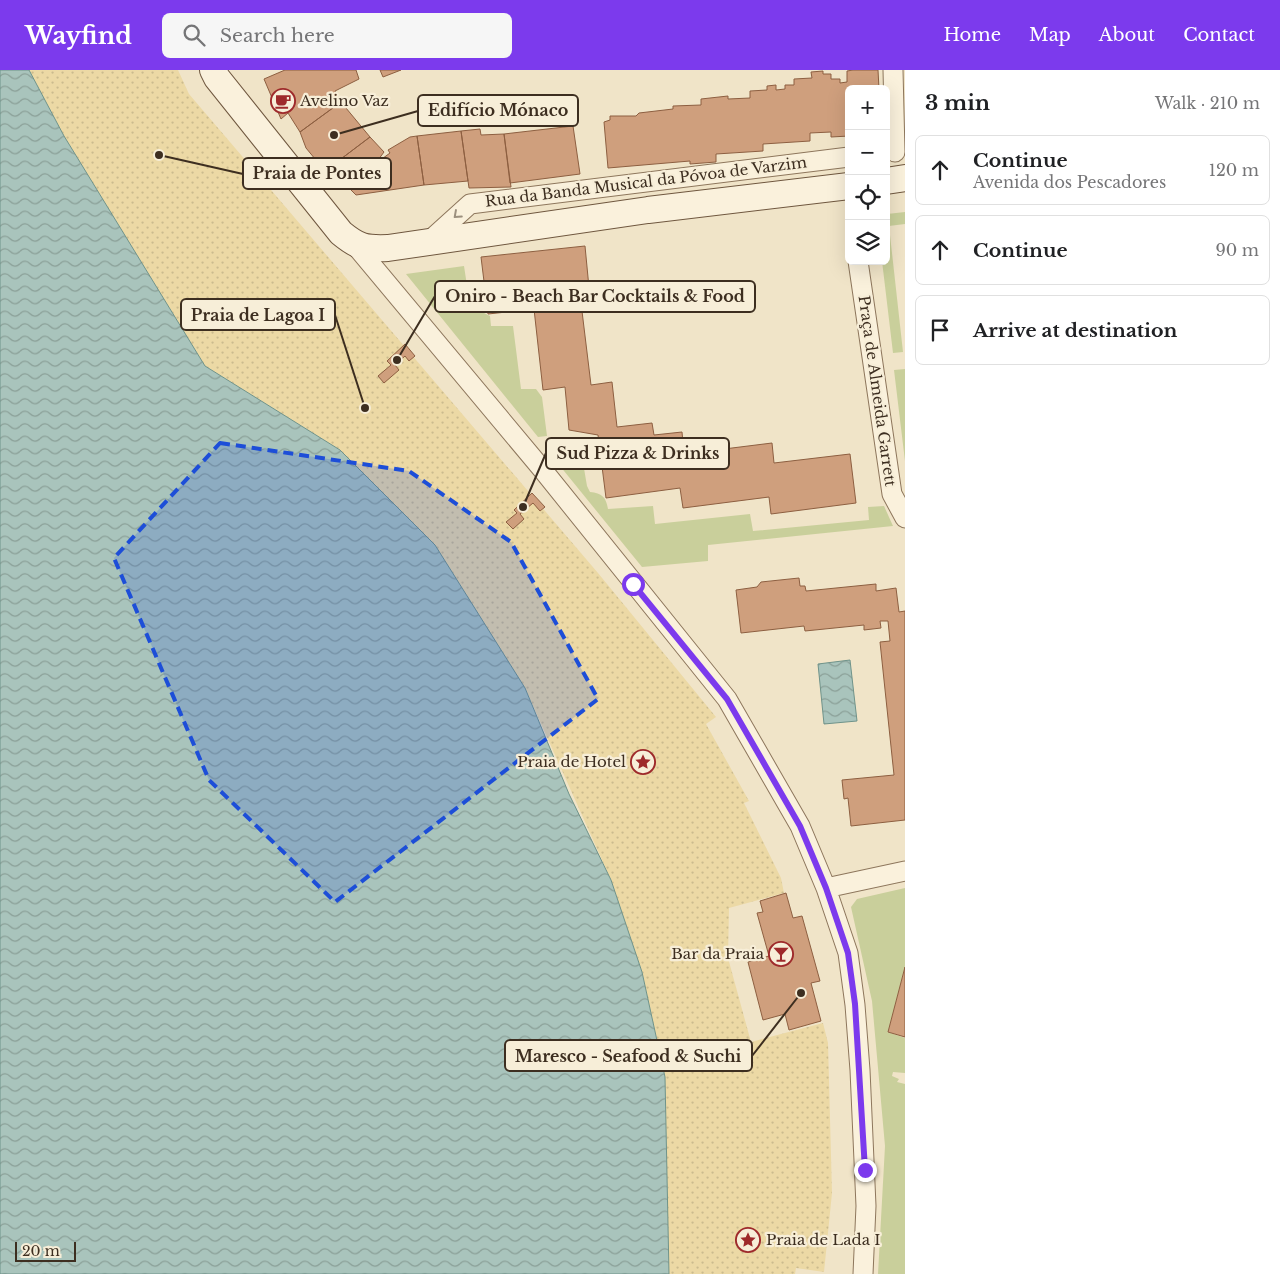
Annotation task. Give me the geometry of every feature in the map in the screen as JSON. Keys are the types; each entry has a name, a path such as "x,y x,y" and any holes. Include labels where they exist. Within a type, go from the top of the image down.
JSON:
{"street":[{"path":"893,70 895,151"},
{"path":"221,73 341,232 355,244 542,469 727,699 800,826 826,888 848,953 855,1004 866,1206 864,1274"},
{"name":"Rua da Banda Musical da Póvoa de Varzim","path":"428,242 470,204 845,157"},
{"path":"890,180 905,178"},
{"name":"Rua da Banda Musical da Póvoa de Varzim","path":"355,244 369,249 388,248 648,210 845,190"},
{"name":"Praça de Almeida Garrett","path":"859,265 892,494 905,518"},
{"path":"826,888 905,870"}],"highlighted area":[{"path":"220,443 409,471 511,542 598,699 440,823 335,902 209,780 114,558"}],"green space":[{"path":"905,212 905,224 890,226 890,214"},
{"path":"890,235 903,352 893,353 882,265 890,265"},
{"path":"464,266 471,312 484,313 490,316 491,326 513,326 521,389 536,389 542,397 547,436 538,437 406,274"},
{"path":"905,369 905,461 894,370"},
{"path":"580,445 587,486 590,492 603,496 608,509 653,506 655,524 750,514 753,531 869,520 868,507 884,506 893,526 708,545 708,561 642,567 547,450"},
{"path":"905,888 905,967 888,1032 905,1038 905,1073 893,1072 892,1076 899,1079 897,1082 905,1084 905,1274 878,1274 885,1146 872,1001 851,907 857,899"}],"sand":[{"path":"29,70 178,70 189,94 598,573 716,717 706,724 749,801 744,803 781,878 784,893 729,908 728,958 751,1042 823,1023 828,1043 832,1193 824,1272 796,1268 795,1274 669,1274 665,1077 642,972 611,880 525,688 434,545 340,450 205,366 64,136"}],"water":[{"path":"0,70 29,70 64,136 205,366 340,450 435,545 525,688 569,794 611,880 642,972 665,1077 669,1274 0,1274"},
{"path":"850,660 857,721 824,724 818,664"}],"building":[{"path":"285,70 356,70 359,79 335,91 341,102 300,132 288,113 281,119 264,79"},
{"path":"380,70 401,70 383,77"},
{"path":"878,70 879,85 845,85 845,136 831,137 831,132 810,133 810,141 763,144 763,151 716,154 716,162 690,164 690,161 608,168 604,122 610,120 610,116 636,116 639,113 673,109 673,106 701,105 701,99 728,96 728,99 750,98 750,91 767,90 767,86 776,85 776,90 785,89 785,85 794,85 794,79 812,78 811,72 823,71 823,74 831,74 831,79 840,79 840,83 847,82 847,71"},
{"path":"341,102 370,137 325,171 306,148 300,132"},
{"path":"573,126 580,174 510,183 504,134"},
{"path":"480,129 481,135 504,134 511,187 469,188 461,131"},
{"path":"461,131 468,181 424,185 417,136"},
{"path":"417,136 424,185 356,195 329,168 370,137 384,152 375,164 390,153 388,150 410,137"},
{"path":"585,246 590,298 583,298 581,303 591,385 612,382 617,427 652,423 654,435 682,432 684,454 772,443 774,463 850,454 856,503 771,514 769,497 683,508 680,488 606,498 598,435 569,430 565,387 543,390 534,309 488,314 481,257"},
{"path":"405,344 415,356 409,361 405,356 395,365 399,370 384,383 378,376 391,365 387,361"},
{"path":"532,493 545,507 540,511 533,503 520,514 524,519 513,529 506,522 517,513 514,510"},
{"path":"799,578 800,586 805,586 806,591 876,584 876,591 896,588 899,612 905,611 905,820 851,826 848,798 844,799 842,780 894,775 880,642 890,641 888,621 880,621 881,628 864,630 864,625 805,631 804,626 741,633 736,590 757,587 761,582"},
{"path":"786,893 793,918 802,916 820,981 811,983 821,1021 789,1030 785,1014 763,1020 748,962 769,956 757,913 763,912 760,901"},
{"path":"905,967 905,1037 888,1032"}],"place":[{"name":"Avelino Vaz","path":"283,101"},
{"name":"Edifício Mónaco","path":"334,135"},
{"name":"Praia de Pontes","path":"159,155"},
{"name":"Oniro - Beach Bar Cocktails & Food","path":"397,360"},
{"name":"Praia de Lagoa I","path":"365,408"},
{"name":"Sud Pizza & Drinks","path":"523,507"},
{"name":"Praia de Hotel","path":"643,762"},
{"name":"Bar da Praia","path":"781,954"},
{"name":"Maresco - Seafood & Suchi","path":"801,993"},
{"name":"Praia de Lada I","path":"748,1240"}],"route":[{"path":"633,584 727,699 800,826 826,888 848,953 855,1004 865,1170"}]}
